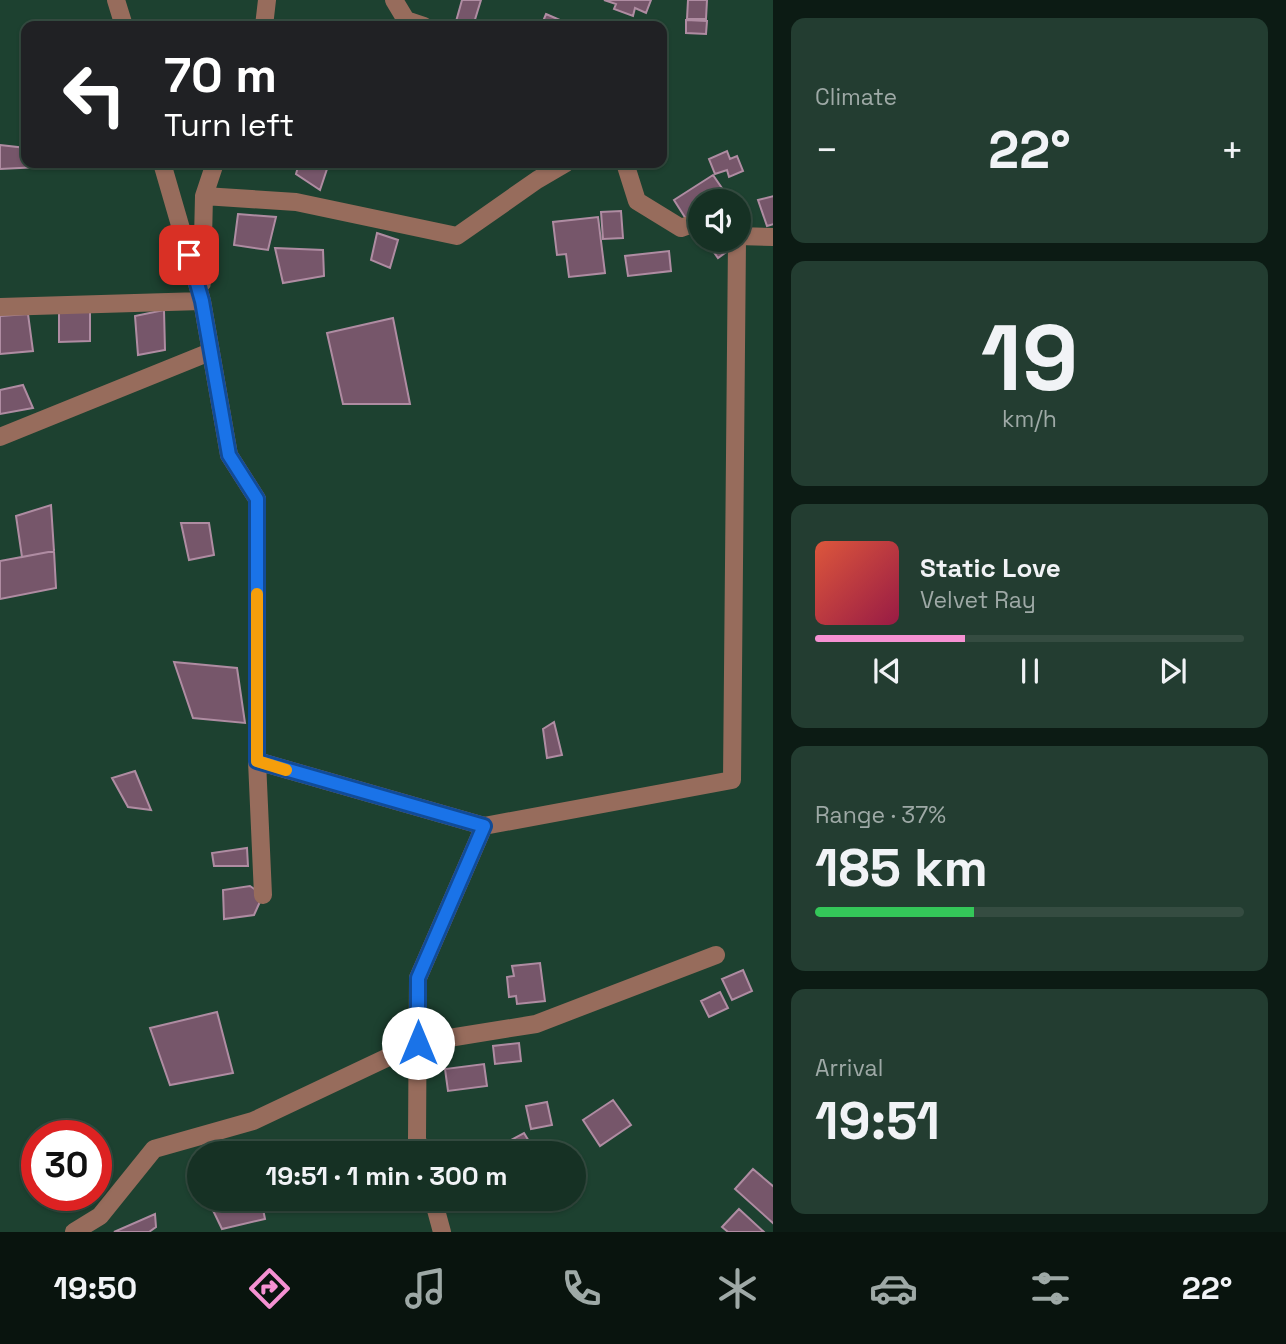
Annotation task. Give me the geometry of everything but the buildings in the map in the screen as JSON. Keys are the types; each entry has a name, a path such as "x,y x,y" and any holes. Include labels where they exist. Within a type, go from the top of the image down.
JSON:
{"street":[{"path":"116,0 122,21"},
{"path":"265,21 267,0"},
{"path":"394,0 409,21"},
{"path":"163,168 202,301 229,455 257,499 257,761 263,895"},
{"path":"202,301 204,197 213,168"},
{"path":"204,197 296,202 457,236 557,168"},
{"path":"627,168 637,201 681,228 688,225"},
{"path":"751,238 773,237"},
{"path":"257,761 484,826 732,780 738,252"},
{"path":"0,307 202,301"},
{"path":"0,437 210,352"},
{"path":"418,1141 418,978 484,826"},
{"path":"74,1232 100,1216 155,1149 253,1121 418,1043 536,1024 716,955"},
{"path":"436,1211 442,1232"}],"slow traffic":[{"path":"257,594 257,761 286,770"}],"route":[{"path":"189,255 202,301 229,455 257,499 257,761 484,826 418,978 418,1043"}]}
